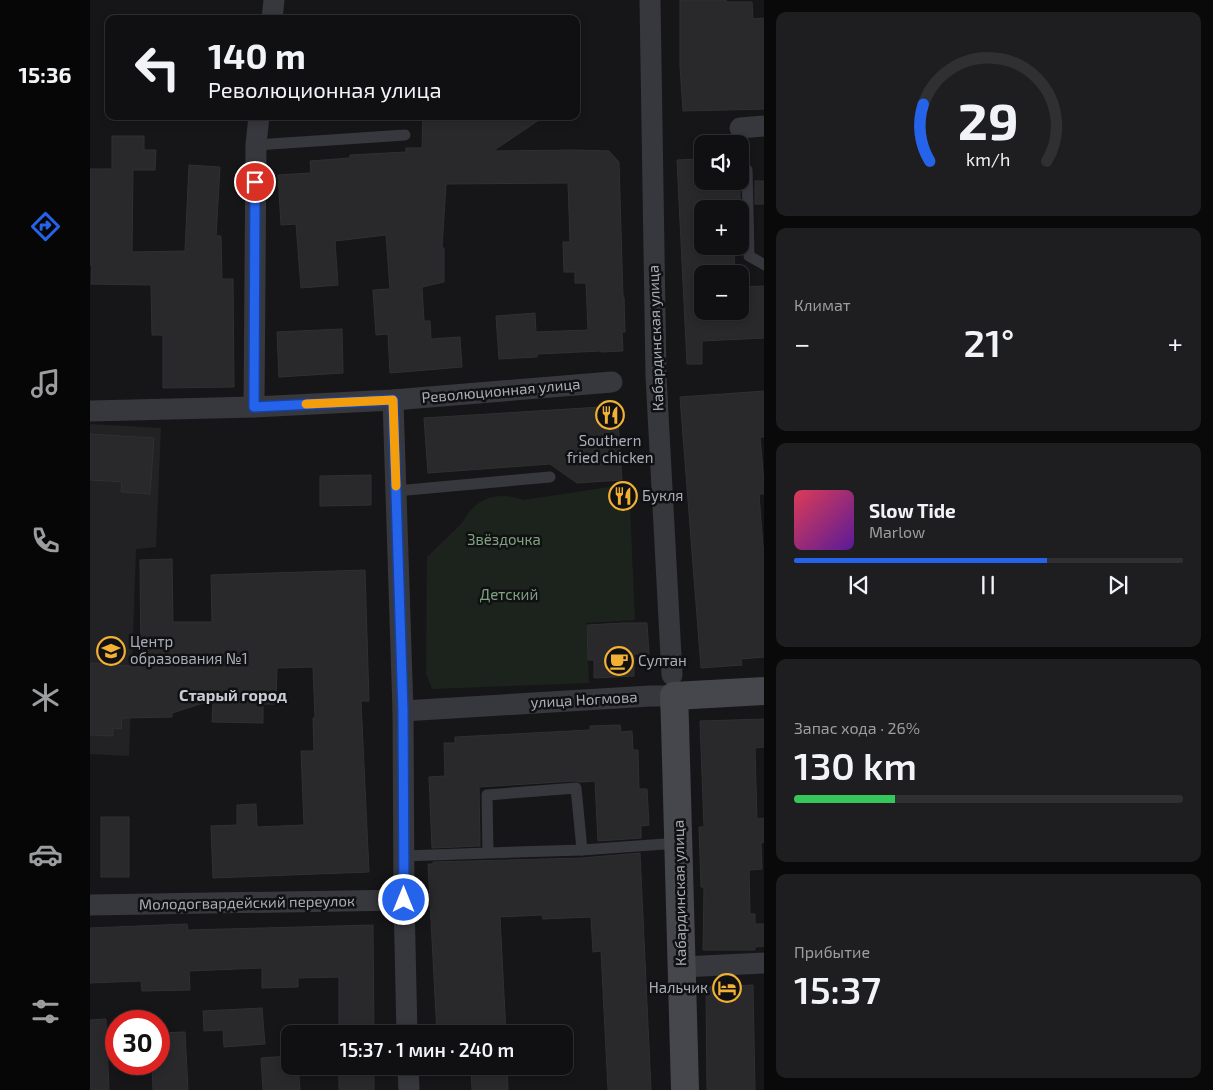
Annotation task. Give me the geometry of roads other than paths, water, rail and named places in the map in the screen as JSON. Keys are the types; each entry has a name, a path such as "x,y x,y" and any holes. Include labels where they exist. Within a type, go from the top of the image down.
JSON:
{"street":[{"path":"272,15 274,0"},
{"name":"Кабардинская улица","path":"650,0 656,376 676,723 685,1090"},
{"path":"254,407 256,145 259,120"},
{"path":"740,128 764,126"},
{"name":"Революционная улица","path":"90,411 254,407 393,400 612,382"},
{"path":"393,400 403,711 407,1025"},
{"name":"улица Ногмова","path":"403,711 650,696 673,686 764,691"},
{"name":"Молодогвардейский переулок","path":"90,905 404,900"},
{"path":"682,967 764,963"},
{"path":"408,1075 409,1090"}],"lane":[{"path":"256,145 405,135"},
{"path":"747,190 748,256 764,265"},
{"path":"396,490 550,477"},
{"path":"488,853 487,794 576,788 582,850"},
{"path":"404,856 582,850 679,843"}],"place":[{"name":"Southern fried chicken","path":"610,415"},
{"name":"Букля","path":"623,496"},
{"name":"Центр образования №1","path":"111,651"},
{"name":"Султан","path":"619,661"},
{"name":"Нальчик","path":"727,988"}],"district":[{"name":"Старый город","path":"233,695"}],"park label":[{"name":"Звёздочка","path":"504,540"},
{"name":"Детский","path":"509,595"}]}
